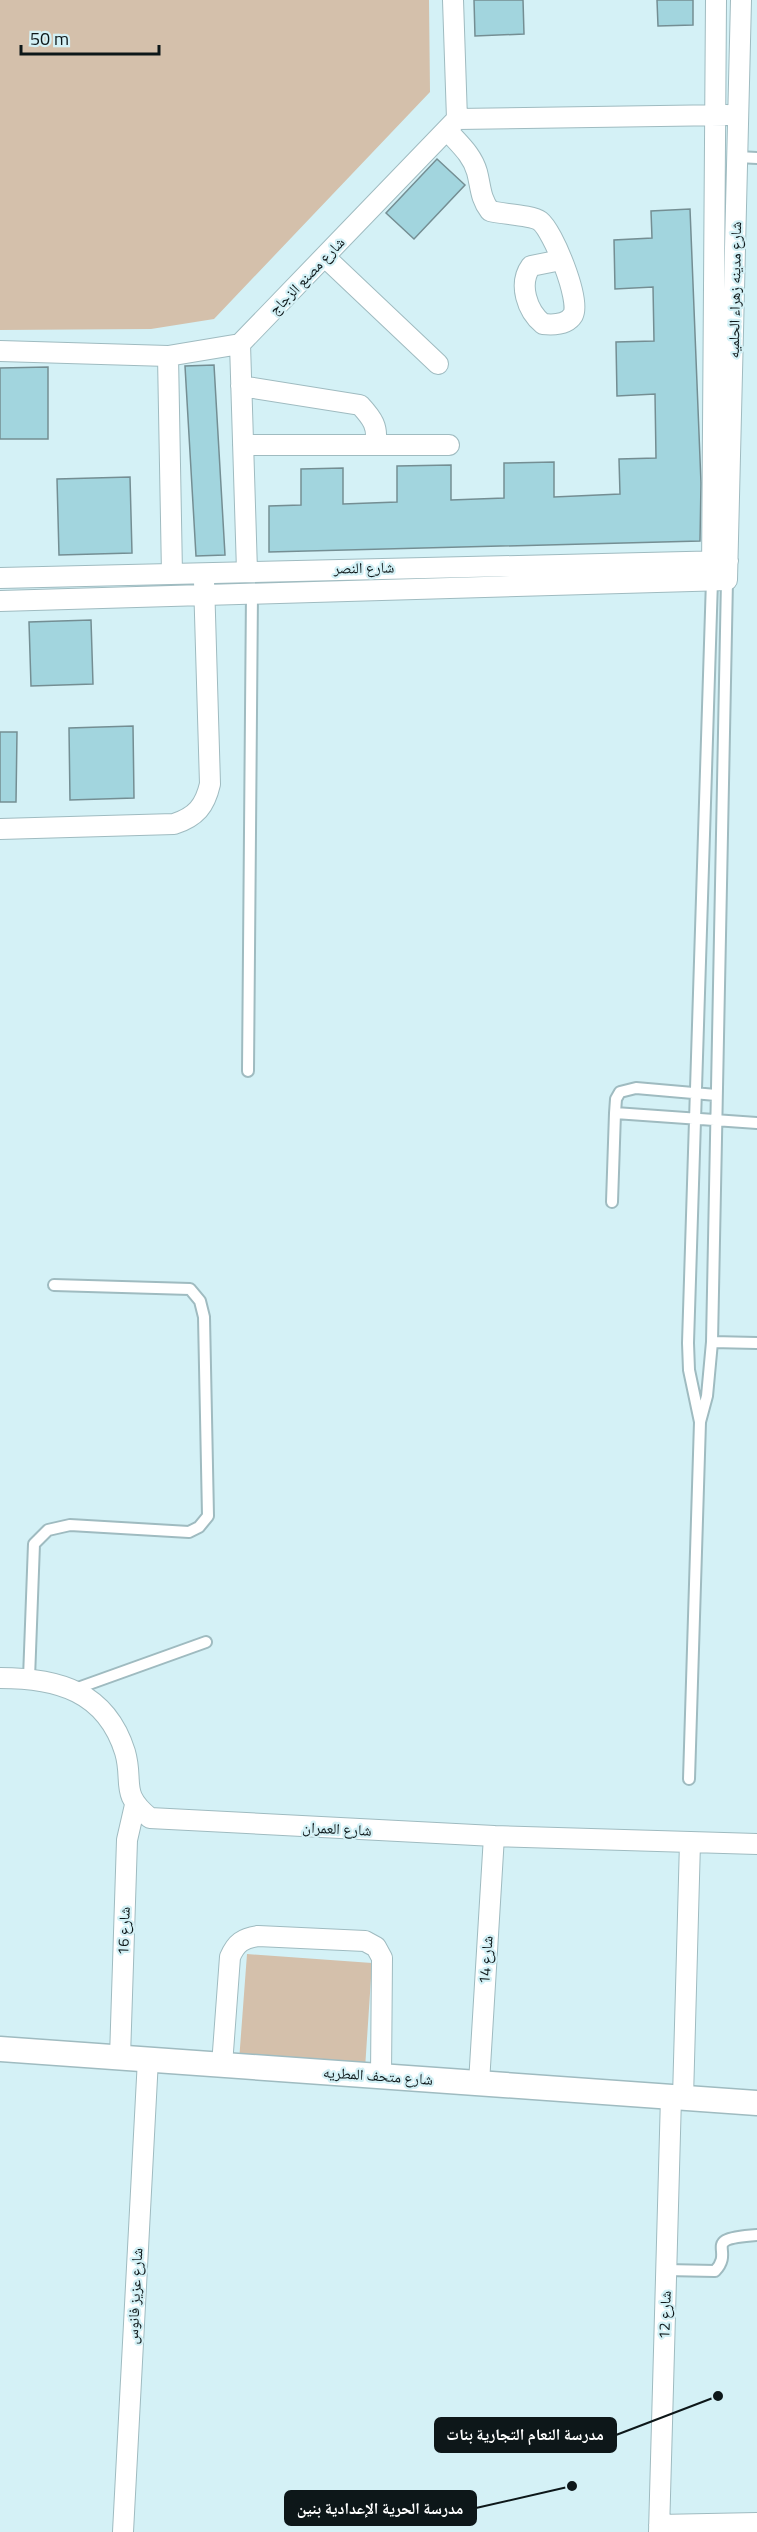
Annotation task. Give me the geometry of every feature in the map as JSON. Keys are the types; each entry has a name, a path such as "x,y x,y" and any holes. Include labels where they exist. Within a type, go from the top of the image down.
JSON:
{"street":[{"path":"453,0 452,124 477,171 481,199 490,211 537,219 547,228 557,244 561,260"},
{"name":"شارع مدينه زهراء الحلميه","path":"716,0 715,116 720,570"},
{"name":"شارع مدينه زهراء الحلميه","path":"720,570 748,157 739,115 741,0"},
{"path":"452,124 739,115"},
{"name":"شارع مصنع الزجاج","path":"240,344 452,124"},
{"path":"325,257 438,364"},
{"path":"0,351 168,356 240,344 247,571"},
{"path":"168,356 172,574"},
{"path":"242,386 360,405 372,417 378,432 375,445"},
{"path":"243,445 449,445"},
{"name":"شارع النصر","path":"0,578 247,571 720,570"},
{"name":"شارع النصر","path":"0,601 252,592 720,570"},
{"path":"0,829 174,824 188,819 199,810 207,798 210,784 203,572"},
{"path":"0,1678 29,1678 75,1689 97,1705 115,1727 125,1754 128,1787 135,1805"},
{"name":"شارع العمران","path":"135,1805 150,1818 170,1821 494,1836 757,1844"},
{"name":"شارع 16","path":"120,2057 127,1840 135,1805"},
{"name":"شارع 14","path":"479,2083 494,1836"},
{"name":"شارع 12","path":"659,2529 666,2270 690,1842"},
{"path":"222,2065 230,1957 235,1946 245,1938 258,1936 365,1941 376,1947 382,1958 381,2076"},
{"name":"شارع متحف المطريه","path":"0,2049 757,2103"},
{"name":"شارع عزيز فانوس","path":"123,2532 148,2059"},
{"path":"659,2529 757,2523"}],"lane":[{"path":"700,1422 689,1370 688,1343 694,1093 720,570"},
{"path":"689,1779 700,1422 707,1396 712,1342 720,570"},
{"path":"248,1071 252,592"},
{"path":"612,1202 616,1099 620,1092 628,1088 716,1095"},
{"path":"615,1113 716,1122 757,1123"},
{"path":"29,1678 34,1544 48,1530 70,1525 189,1532 200,1527 208,1516 204,1317 200,1301 190,1289 54,1285"},
{"path":"712,1342 757,1343"},
{"path":"75,1689 206,1642"},
{"path":"666,2270 715,2271 719,2265 722,2242 726,2238 757,2235"}],"shaded area":[{"path":"0,0 429,0 430,92 214,319 151,329 0,330"},
{"path":"247,1954 372,1963 365,2069 239,2061"}],"building":[{"path":"474,0 523,0 524,34 475,36"},
{"path":"657,0 693,0 693,25 658,26"},
{"path":"437,159 465,185 414,239 386,213"},
{"path":"690,209 701,483 700,541 269,552 269,506 301,505 301,469 343,468 343,504 397,502 397,466 451,465 451,500 504,498 504,463 554,462 554,497 620,494 619,459 656,458 655,394 617,396 616,342 654,341 653,287 615,289 614,240 652,238 651,211"},
{"path":"214,365 225,555 196,556 185,366"},
{"path":"48,367 48,439 0,439 0,368"},
{"path":"130,477 132,553 59,555 57,479"},
{"path":"91,620 93,684 31,686 29,622"},
{"path":"133,726 134,798 70,800 69,728"},
{"path":"0,732 17,732 16,802 0,802"}],"place":[{"name":"مدرسة النعام التجارية بنات","path":"718,2396"},
{"name":"مدرسة الحرية الإعدادية بنين","path":"572,2486"}]}
